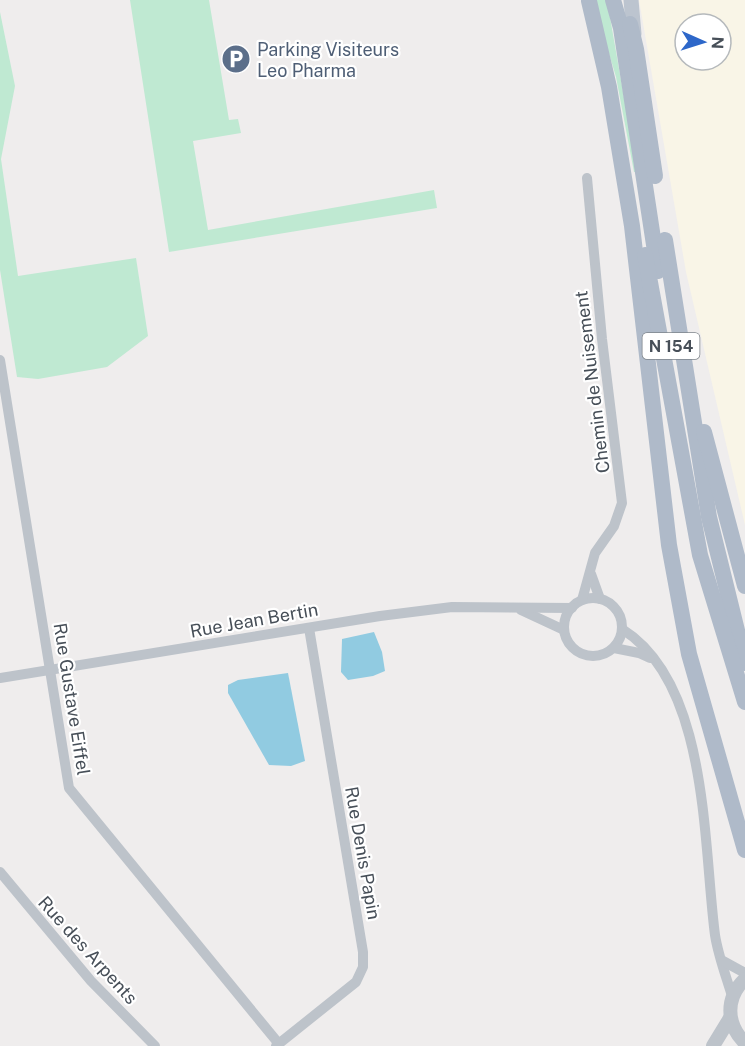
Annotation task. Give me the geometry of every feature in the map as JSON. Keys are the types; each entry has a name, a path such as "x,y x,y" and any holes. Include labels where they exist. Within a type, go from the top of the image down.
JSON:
{"main road":[{"name":"N 154","path":"613,0 621,28 695,496 706,550 745,688"},
{"name":"N 154","path":"624,0 636,49 677,308 696,446 709,517 745,663"},
{"path":"631,0 636,49"},
{"path":"589,1 600,29 614,80 700,555 745,702"},
{"path":"589,1 609,87 632,226 669,545 689,654 745,850"},
{"path":"677,308 707,447 745,586"}],"street":[{"name":"Chemin de Nuisement","path":"582,600 595,553 614,526 622,503 602,339 587,178"},
{"name":"Rue Gustave Eiffel","path":"0,360 69,788 78,802 278,1045"},
{"path":"591,574 600,598"},
{"path":"600,598 614,606 622,621 622,629 614,648 599,656 583,655 570,645 564,630 565,622 572,608 582,600 600,598"},
{"name":"Rue Jean Bertin","path":"0,678 452,607 572,608"},
{"name":"Rue Jean Bertin","path":"515,607 564,630"},
{"name":"Rue Denis Papin","path":"278,1045 356,982 363,967 363,952 309,628"},
{"path":"622,629 668,677 682,706 693,754 715,934 732,996 730,1018 733,1027 745,1043 730,1046"},
{"path":"614,648 639,653 653,659"},
{"name":"Rue des Arpents","path":"0,872 91,981 155,1046"},
{"path":"723,961 745,973"},
{"path":"732,996 745,979"},
{"path":"713,1046 730,1018"}],"shaded area":[{"path":"639,0 745,0 745,525 686,272"}],"green space":[{"path":"130,0 209,0 229,120 238,119 241,133 193,141 208,230 434,190 437,208 169,252"},
{"path":"593,0 607,0 637,172 634,172 616,77"},
{"path":"0,12 15,86 1,159 18,276 136,258 148,336 107,367 38,379 17,377 0,270"}],"water":[{"path":"374,632 382,652 385,671 373,676 348,680 341,672 342,639"},
{"path":"288,673 305,761 291,766 269,765 228,693 228,685 238,680"}],"place":[{"name":"Parking Visiteurs Leo Pharma","path":"236,59"}]}
